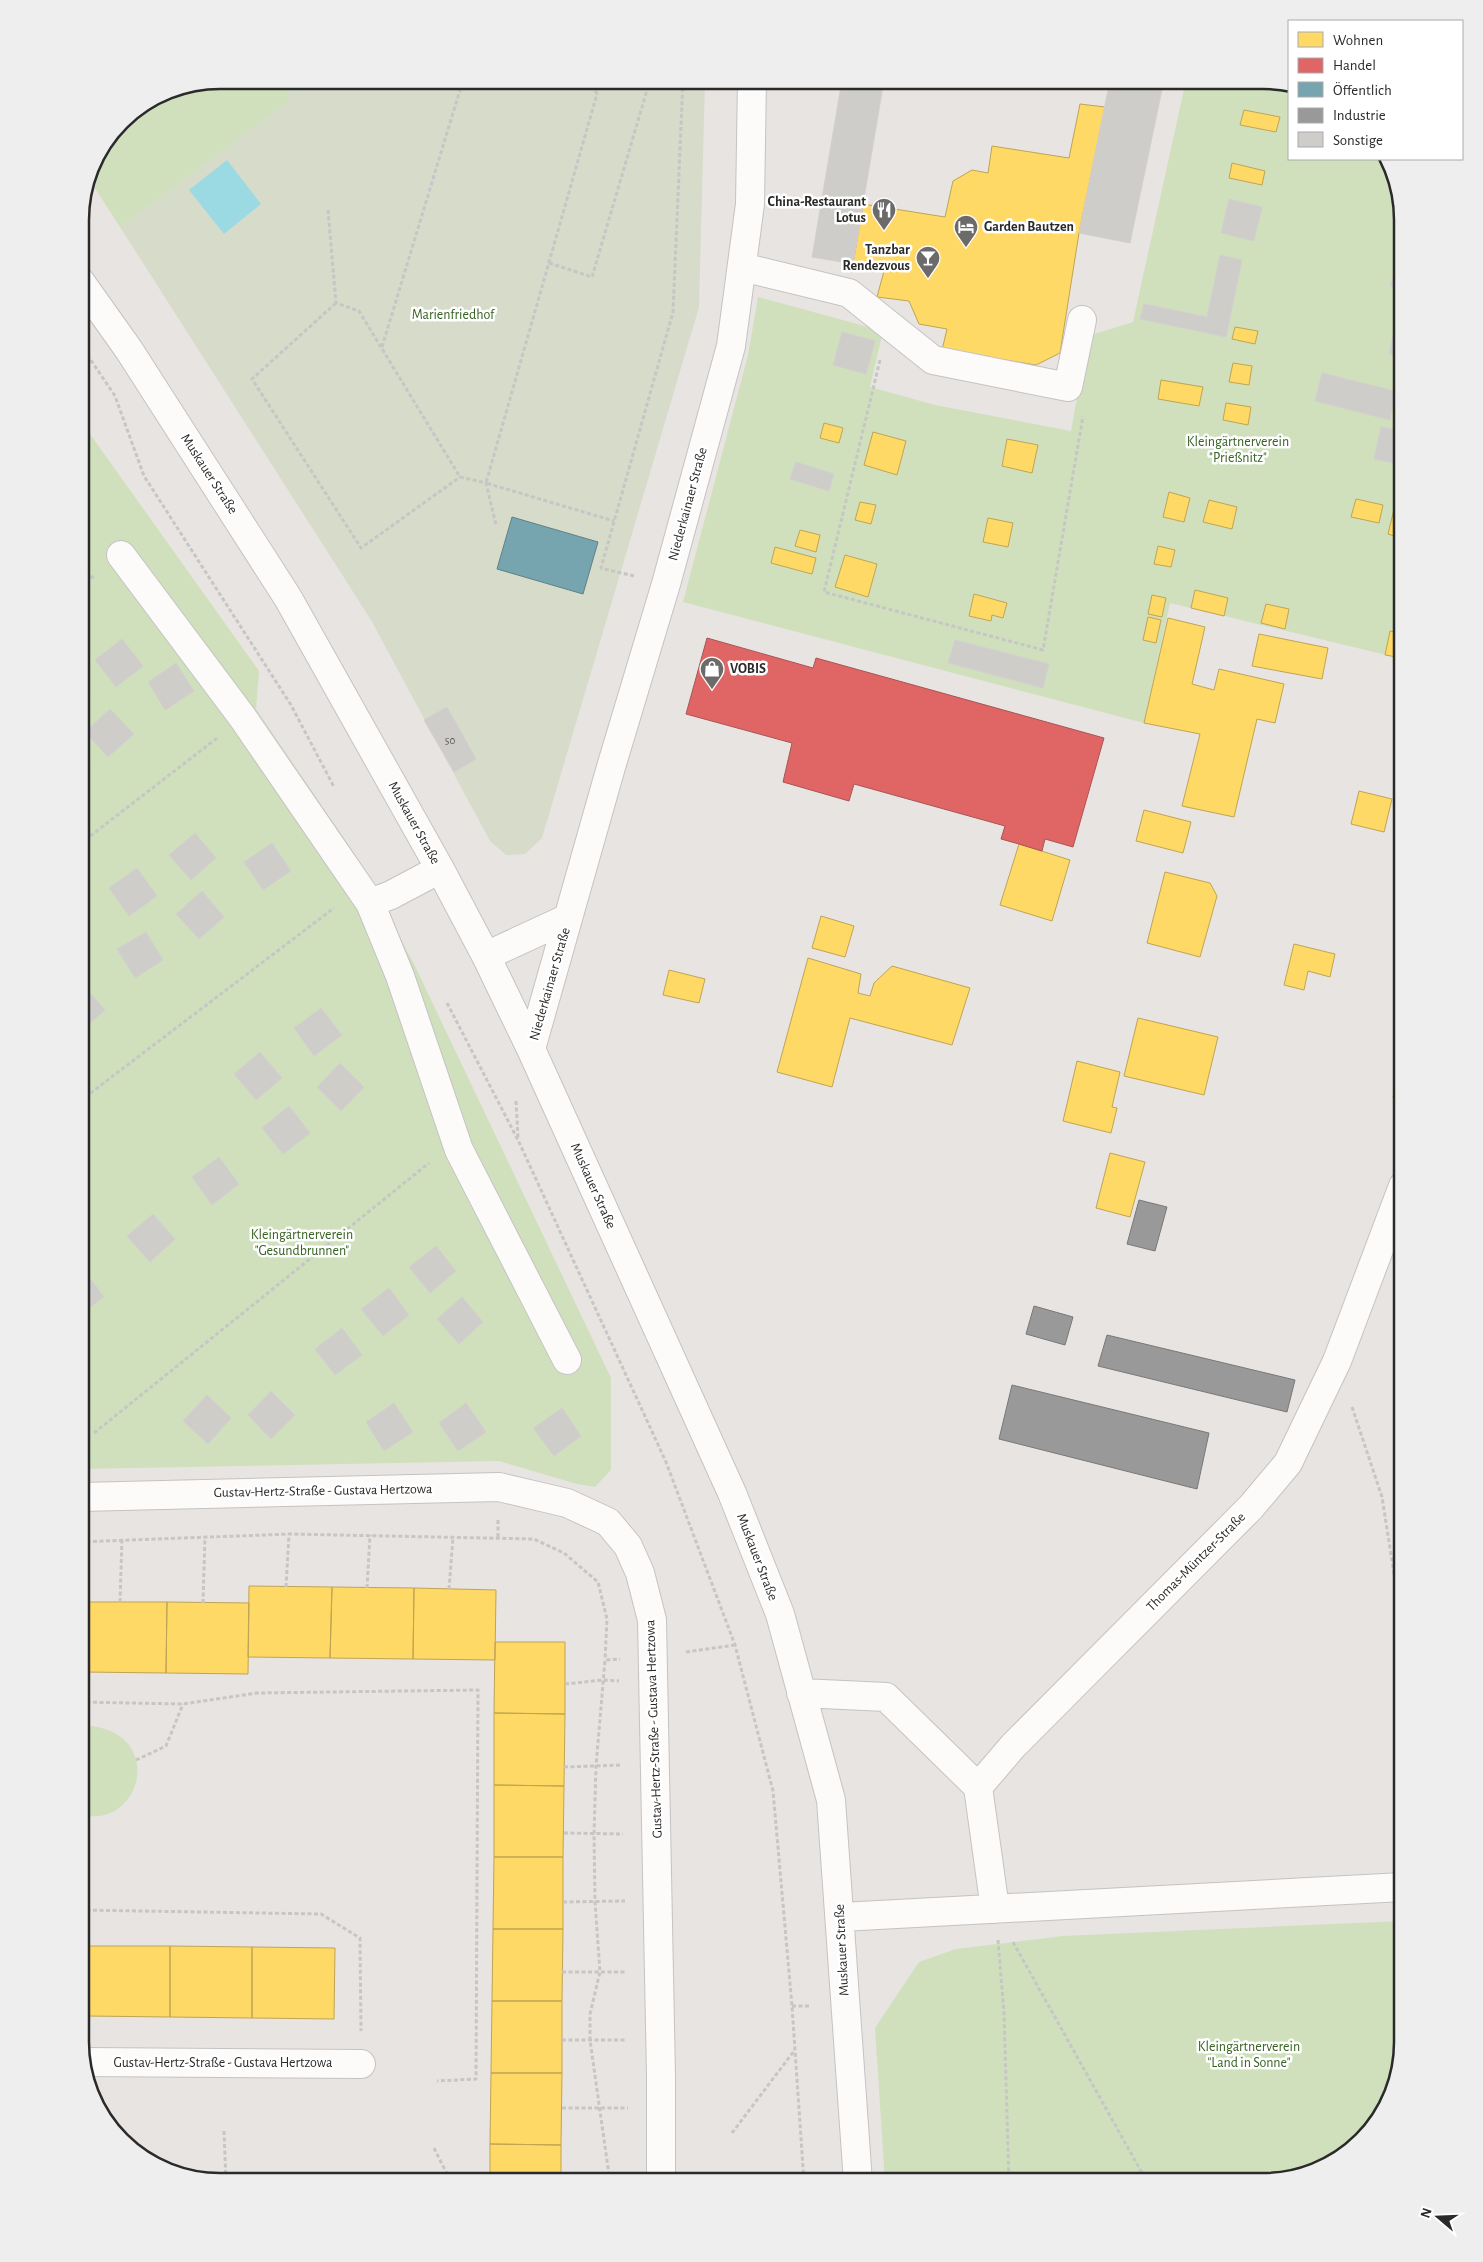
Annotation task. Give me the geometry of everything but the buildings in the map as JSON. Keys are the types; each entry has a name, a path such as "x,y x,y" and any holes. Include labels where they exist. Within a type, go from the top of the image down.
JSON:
{"street":[{"name":"Niederkainaer Straße","path":"531,1049 666,584 731,346 750,204 752,89"},
{"path":"742,267 849,293 932,360 1068,387 1082,320"},
{"name":"Muskauer Straße","path":"89,294 129,350 288,598 440,870 486,956 531,1049 732,1493 780,1614 831,1800 841,1917 857,2173"},
{"path":"121,556 244,718 365,896 400,976 456,1141 567,1360"},
{"path":"365,896 391,895 440,870"},
{"name":"Niederkainaer Straße","path":"486,956 568,918"},
{"name":"Thomas-Müntzer-Straße","path":"978,1787 1014,1746 1251,1507 1288,1463 1337,1361 1394,1210"},
{"name":"Gustav-Hertz-Straße - Gustava Hertzowa","path":"89,1497 499,1487 567,1503 608,1522 628,1546 640,1573 652,1620 656,1764 661,2173"},
{"path":"801,1692 886,1697 978,1787 996,1922"},
{"path":"841,1917 996,1922 1394,1888"},
{"name":"Gustav-Hertz-Straße - Gustava Hertzowa","path":"90,2062 361,2064"}],"path":[{"path":"382,348 460,89"},
{"path":"496,525 486,483 597,94 594,89"},
{"path":"548,263 592,276 647,89"},
{"path":"666,584 601,568 674,312 683,89"},
{"path":"328,210 336,303"},
{"path":"336,303 359,311 460,477 614,521"},
{"path":"336,303 252,379 361,548 460,477"},
{"path":"888,325 824,592 1043,650 1087,391 1068,387"},
{"path":"89,357 115,396 144,476"},
{"path":"89,837 244,718"},
{"path":"89,1095 365,896"},
{"path":"94,1433 456,1141"},
{"path":"1337,1361 1382,1497 1394,1574"},
{"path":"286,1587 290,1534"},
{"path":"89,1542 205,1535 290,1534 534,1539 564,1552 598,1582 607,1619 596,1766 594,1835 595,1902 600,1972 590,2014 590,2040 609,2173"},
{"path":"203,1602 205,1535"},
{"path":"367,1588 370,1535"},
{"path":"449,1589 453,1537"},
{"path":"120,1602 122,1540"},
{"path":"605,1660 654,1656 735,1645"},
{"path":"565,1684 603,1680"},
{"path":"89,1702 183,1704 257,1693 478,1690 476,2079 437,2081"},
{"path":"136,1760 166,1746 183,1704"},
{"path":"564,1767 656,1764"},
{"path":"564,1833 594,1835"},
{"path":"563,1902 658,1900"},
{"path":"89,1910 321,1914 360,1938 361,2064"},
{"path":"996,1922 1004,2013 1009,2173"},
{"path":"996,1922 1009,1934 1142,2173"},
{"path":"562,1972 600,1972"},
{"path":"562,2040 590,2040"},
{"path":"732,2133 794,2050"},
{"path":"562,2108 600,2109"},
{"path":"224,2130 226,2173"},
{"path":"434,2148 446,2173"}],"green space":[{"path":"219,89 289,89 290,101 120,227 93,185 106,154 121,133 133,121 154,106 186,93"},
{"name":"Marienfriedhof","path":"288,89 705,89 699,307 542,838 525,854 506,855 490,841 371,620 120,227 289,101"},
{"name":"Kleingärtnerverein \"Prießnitz\"","path":"1184,89 1272,89 1288,91 1288,160 1380,160 1392,194 1394,211 1394,657 1170,603 1144,723 683,602 748,355 758,297 883,331 870,387 935,405 1071,431 1088,336 1133,322"},
{"name":"Kleingärtnerverein \"Gesundbrunnen\"","path":"89,433 259,671 256,709 354,853 414,964 611,1378 611,1470 595,1487 577,1484 499,1461 89,1469"},
{"path":"89,1726 116,1734 130,1747 137,1763 136,1781 129,1797 117,1809 100,1816 89,1815"},
{"name":"Kleingärtnerverein \"Land in Sonne\"","path":"1394,1921 1393,2060 1390,2076 1377,2108 1350,2141 1321,2160 1289,2171 1272,2173 884,2173 875,2028 919,1962 956,1949 1063,1936"}],"water":[{"path":"227,160 261,204 224,234 189,190"}],"place":[{"name":"China-Restaurant Lotus","path":"884,231"},
{"name":"Garden Bautzen","path":"966,248"},
{"name":"Tanzbar Rendezvous","path":"928,279"},
{"name":"VOBIS","path":"712,690"}]}
